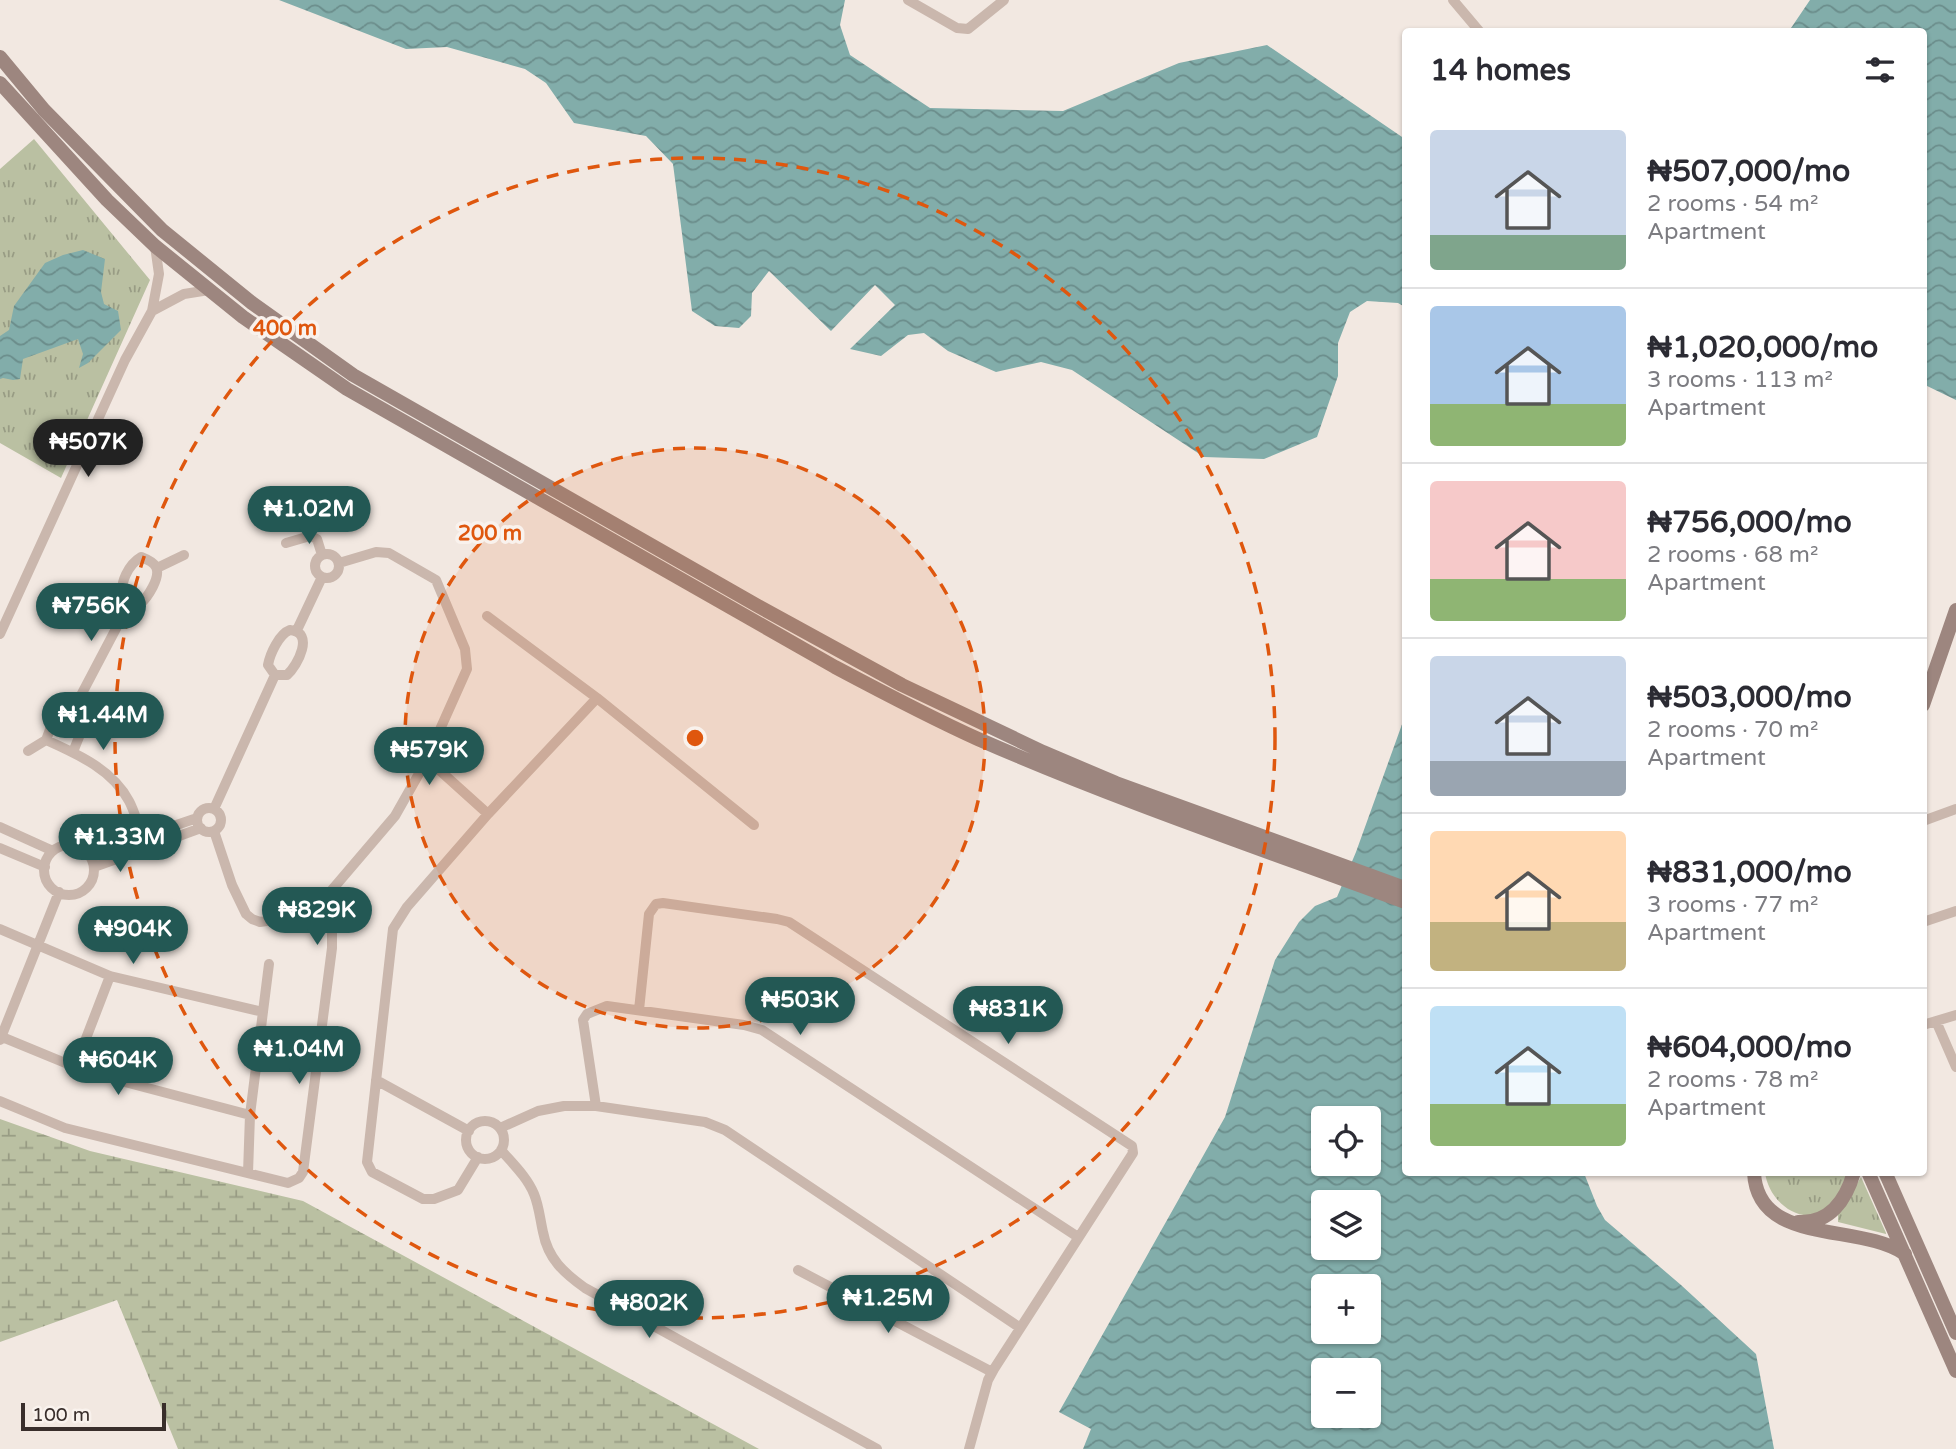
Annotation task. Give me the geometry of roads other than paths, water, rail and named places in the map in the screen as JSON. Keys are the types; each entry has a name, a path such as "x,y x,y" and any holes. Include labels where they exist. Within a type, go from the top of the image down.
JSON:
{"main road":[{"path":"0,57 44,110 162,230 251,303 354,375 781,619 902,685 1043,752 1319,863 1402,901"},
{"path":"0,83 107,200 155,246 243,317 347,389 835,667 912,708 1064,775 1319,863 1402,887"},
{"path":"1927,693 1956,610"},
{"path":"1755,1176 1758,1193 1766,1206 1785,1221 1808,1229 1873,1239 1905,1254"},
{"path":"1785,1221 1816,1220 1836,1210 1846,1195 1853,1176"},
{"path":"1870,1176 1956,1371"},
{"path":"1887,1176 1956,1334"}],"street":[{"path":"908,0 957,28 968,29 1004,0"},
{"path":"1453,0 1477,28"},
{"path":"0,635 125,360 152,312 159,274 155,246"},
{"path":"152,312 184,294 209,290"},
{"path":"286,544 310,536 317,539 323,555"},
{"path":"214,831 239,904 252,919 260,922 273,920 325,898 395,816 427,760 467,668 465,649 436,580 389,553 376,552 339,563"},
{"path":"157,568 184,555"},
{"path":"323,555 332,555 339,563 335,575 328,578 317,573 315,566 318,558 323,555"},
{"path":"141,557 152,562 157,568 157,575 147,598 141,604 130,602 123,597 121,589 132,562 141,557"},
{"path":"297,630 322,577"},
{"path":"79,699 130,602"},
{"path":"487,616 597,698 754,825"},
{"path":"275,675 287,675 291,671 303,646 302,635 297,630"},
{"path":"275,675 268,665 269,658 284,632 297,630"},
{"path":"214,809 275,675"},
{"path":"28,751 46,740 62,703 70,698 79,699 87,709 73,752"},
{"path":"478,1157 458,1190 434,1199 423,1199 372,1172 367,1162 393,929 407,907 488,814 597,698"},
{"path":"46,740 73,752 108,775 130,802 141,832 155,839 199,823"},
{"path":"427,760 488,814"},
{"path":"199,823 203,809 214,809"},
{"path":"199,823 206,831 214,831 220,826 221,818 214,809"},
{"path":"1927,820 1956,809"},
{"path":"0,827 53,851"},
{"path":"89,855 133,841 141,832"},
{"path":"94,867 136,852 149,855 155,849 155,839"},
{"path":"133,841 136,852"},
{"path":"71,845 89,855 94,867 91,881 80,892 72,895 59,892 50,886 45,867 53,851 71,845"},
{"path":"0,848 45,867"},
{"path":"0,1101 65,1128 288,1183 299,1178 303,1172 332,948 332,890"},
{"path":"59,892 0,1038 121,1082 250,1115"},
{"path":"639,1010 649,914 656,904 789,922 1132,1146 1133,1153 1019,1326 992,1372 969,1449"},
{"path":"1927,921 1956,911"},
{"path":"0,929 110,976 263,1012"},
{"path":"248,1173 250,1115 269,964"},
{"path":"75,1066 110,976"},
{"path":"596,1106 583,1020 587,1014 607,1006 744,1025 762,1030 1078,1237"},
{"path":"1927,1024 1956,1015"},
{"path":"1936,1021 1956,1067"},
{"path":"376,1080 468,1131"},
{"path":"500,1128 538,1111 564,1106 596,1106 705,1122 725,1130 1019,1326"},
{"path":"482,1121 494,1123 500,1128 504,1138 501,1150 490,1158 478,1157 469,1148 468,1131 482,1121"},
{"path":"501,1150 527,1179 538,1208 543,1236 552,1259 563,1272 597,1294 877,1449"},
{"path":"798,1270 992,1372"}],"water":[{"path":"279,0 845,0 840,25 850,55 930,108 1063,111 1179,63 1267,45 1402,137 1402,305 1367,301 1350,312 1338,343 1338,376 1317,437 1264,459 1204,457 1072,370 1041,362 996,372 948,351 924,333 908,335 881,356 850,349 895,305 875,285 831,331 769,271 752,293 751,316 739,328 715,326 692,311 673,164 646,136 574,123 546,83 525,69 447,47 406,49"},
{"path":"1810,0 1956,0 1956,400 1927,386 1927,28 1791,28"},
{"path":"83,250 105,259 101,292 104,304 118,311 121,330 88,363 79,368 83,354 78,339 23,359 20,379 0,379 0,336 9,330 14,306 45,263"},
{"path":"1402,724 1402,1176 1585,1176 1605,1220 1756,1354 1774,1449 1083,1449 1091,1429 1059,1412 1225,1117 1275,960 1299,922 1315,906 1337,897"}]}
